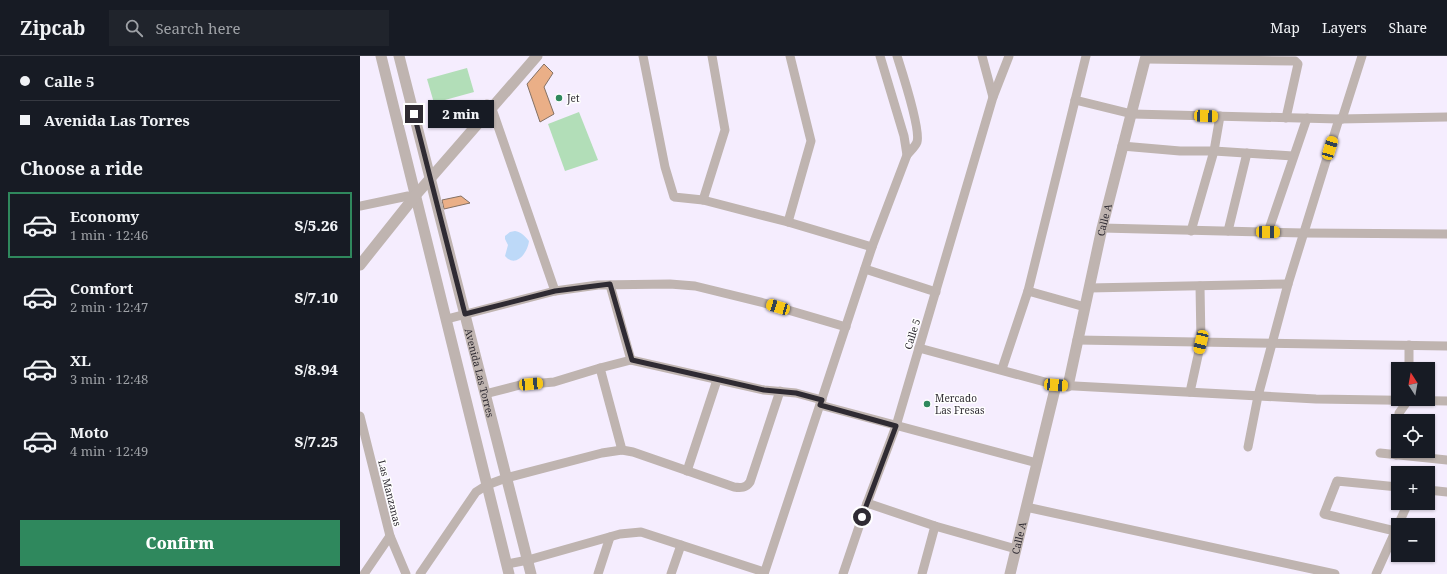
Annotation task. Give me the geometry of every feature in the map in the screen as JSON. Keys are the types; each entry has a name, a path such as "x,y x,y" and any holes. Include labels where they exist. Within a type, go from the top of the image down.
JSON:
{"street":[{"name":"Avenida Las Torres","path":"381,56 412,194 447,319 508,569"},
{"name":"Avenida Las Torres","path":"399,56 531,574"},
{"path":"360,255 489,106 528,56"},
{"path":"489,106 537,56"},
{"path":"643,56 665,167 674,197 703,200 788,222 872,247"},
{"path":"703,200 725,130 712,56"},
{"path":"788,222 811,141 790,56"},
{"path":"880,56 904,136 907,155"},
{"path":"508,569 528,560 627,532 640,532 764,573 872,247 907,155 917,143 917,132 897,56"},
{"path":"982,56 993,96"},
{"name":"Calle 5","path":"843,574 867,503 896,426 993,96 1009,56"},
{"path":"1002,370 1028,291 1086,56"},
{"path":"1248,446 1258,396 1288,284 1362,56"},
{"path":"1146,58 1295,60 1298,64 1286,118"},
{"name":"Calle A","path":"1068,386 1102,228 1146,58"},
{"path":"1075,100 1132,114 1341,119 1447,117"},
{"path":"489,106 555,291"},
{"path":"1191,231 1214,151 1220,116"},
{"path":"1268,232 1307,118"},
{"path":"1122,146 1180,151 1214,151 1293,156"},
{"path":"1228,231 1247,153"},
{"path":"360,206 412,194"},
{"path":"360,265 412,194"},
{"path":"1102,228 1304,233 1447,234"},
{"path":"865,269 936,292"},
{"path":"610,284 632,360"},
{"path":"447,319 555,291 610,284 670,284 703,287 764,303 846,328"},
{"path":"1089,288 1288,284"},
{"path":"1190,392 1201,342 1200,286"},
{"path":"1028,291 1084,307"},
{"path":"1077,340 1447,346"},
{"path":"1409,345 1409,362"},
{"path":"919,348 1056,385 1258,396 1391,400"},
{"path":"484,394 510,387 554,382 632,360 764,390 796,393 896,426 1037,462"},
{"path":"600,368 622,450"},
{"path":"687,471 717,380"},
{"name":"Calle A","path":"1010,574 1056,385"},
{"path":"420,574 476,492 487,485 506,478 602,453 622,450 633,452 734,487 741,488 748,484 780,392"},
{"path":"1435,401 1447,401"},
{"name":"Las Manzanas","path":"360,420 390,536 406,574"},
{"path":"1380,453 1391,454"},
{"path":"1427,458 1447,460"},
{"path":"1391,486 1337,481 1324,514 1391,530"},
{"path":"1435,491 1447,492"},
{"path":"867,503 935,526 1016,549"},
{"path":"1026,507 1335,574"},
{"path":"922,574 935,526"},
{"path":"364,574 390,536"},
{"path":"598,574 610,537"},
{"path":"1376,574 1391,540"},
{"path":"671,574 680,545"}],"green space":[{"path":"467,68 474,92 434,103 427,79"},
{"path":"579,112 598,160 565,171 548,124"}],"water":[{"path":"515,231 523,234 529,241 521,258 513,261 509,260 505,256 508,245 505,236 510,232"}],"building":[{"path":"544,64 553,73 544,87 554,114 540,122 527,84"},
{"path":"461,196 470,203 444,209 442,200"}],"place":[{"name":"Jet","path":"559,98"},
{"name":"Mercado Las Fresas","path":"927,404"}],"route":[{"path":"414,114 465,314 568,288 610,284 632,360 764,390 804,394 822,400 820,405 896,426 862,517"}]}
